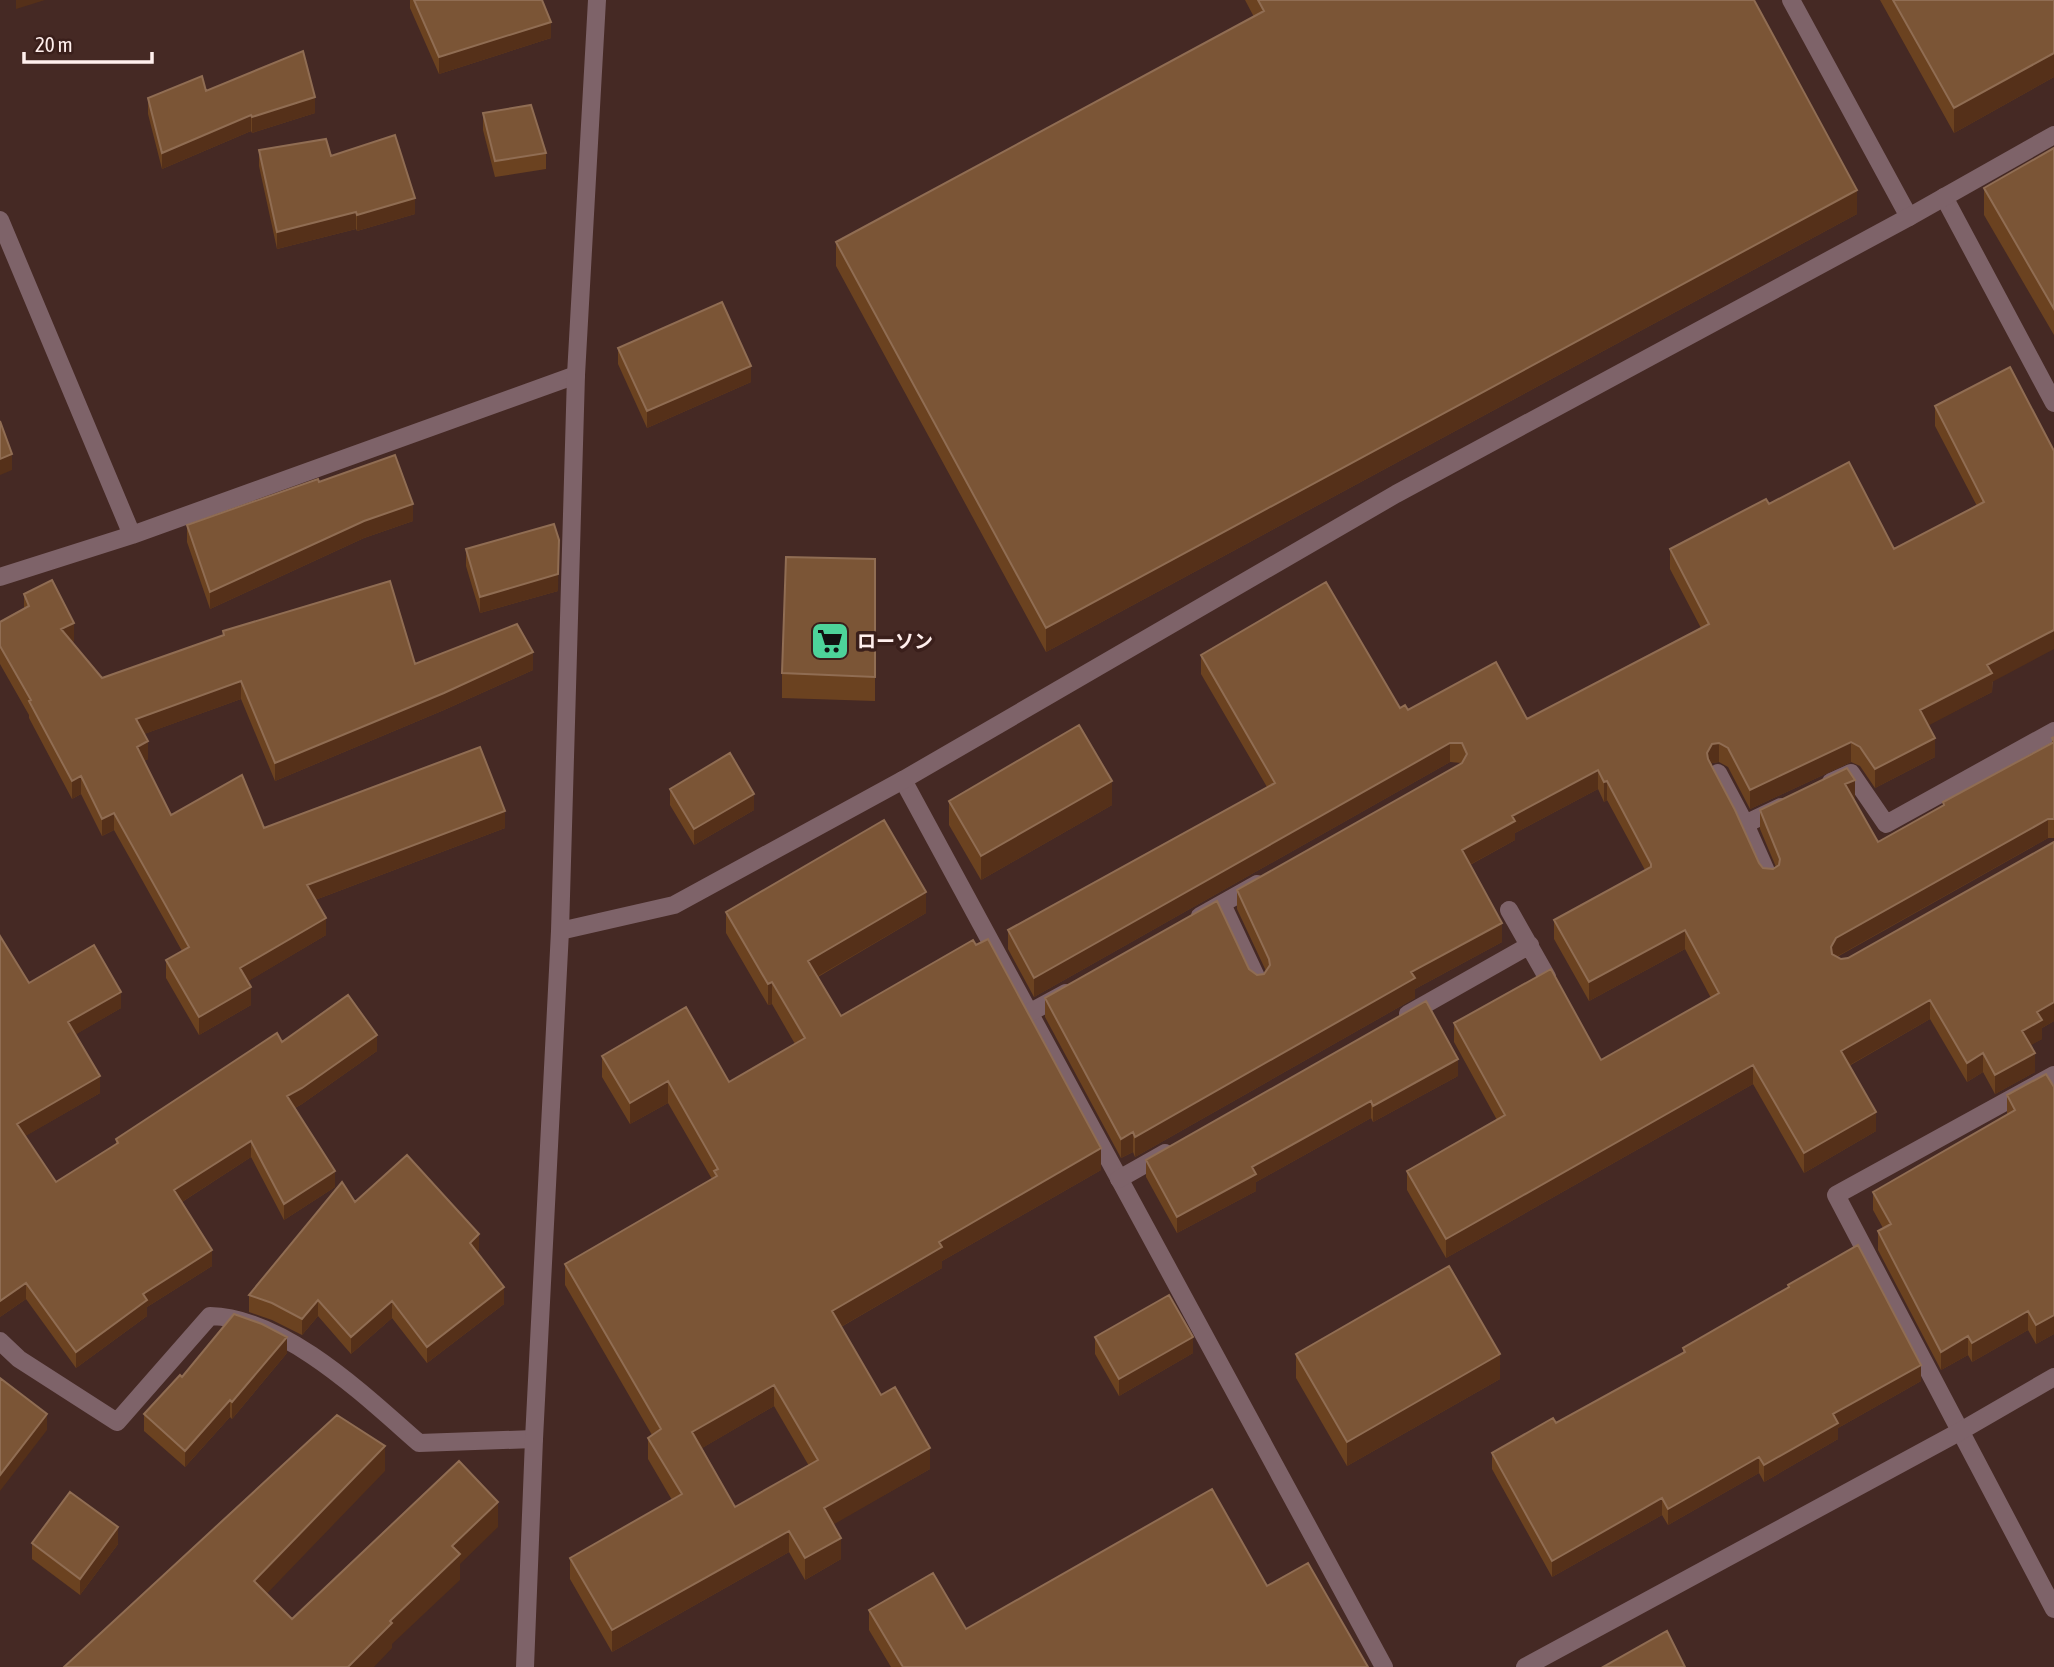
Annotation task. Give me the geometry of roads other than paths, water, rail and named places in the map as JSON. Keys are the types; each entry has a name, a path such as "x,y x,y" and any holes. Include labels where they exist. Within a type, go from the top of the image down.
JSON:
{"street":[{"path":"525,1667 560,931 576,375 597,0"},
{"path":"1791,0 1909,217"},
{"path":"560,931 674,905 903,780 1396,494 1909,217 2054,135"},
{"path":"1944,197 2054,403"},
{"path":"0,220 132,535"},
{"path":"0,577 132,535 576,375"},
{"path":"1816,790 1851,773 1886,824 2054,731"},
{"path":"1718,773 1769,878"},
{"path":"903,780 1384,1667"},
{"path":"1745,824 1792,801"},
{"path":"1186,924 1269,877"},
{"path":"1222,904 1259,983"},
{"path":"1509,910 1548,977"},
{"path":"1397,1021 1530,945"},
{"path":"1029,1013 1077,986"},
{"path":"2054,1075 1836,1195 2054,1609"},
{"path":"1119,1179 1180,1144"},
{"path":"0,1341 19,1359 117,1422 210,1315 229,1316 287,1338 361,1393 419,1443 534,1439"},
{"path":"1525,1667 1959,1432 2054,1377"}],"place":[{"name":"ローソン","path":"830,641"}]}
